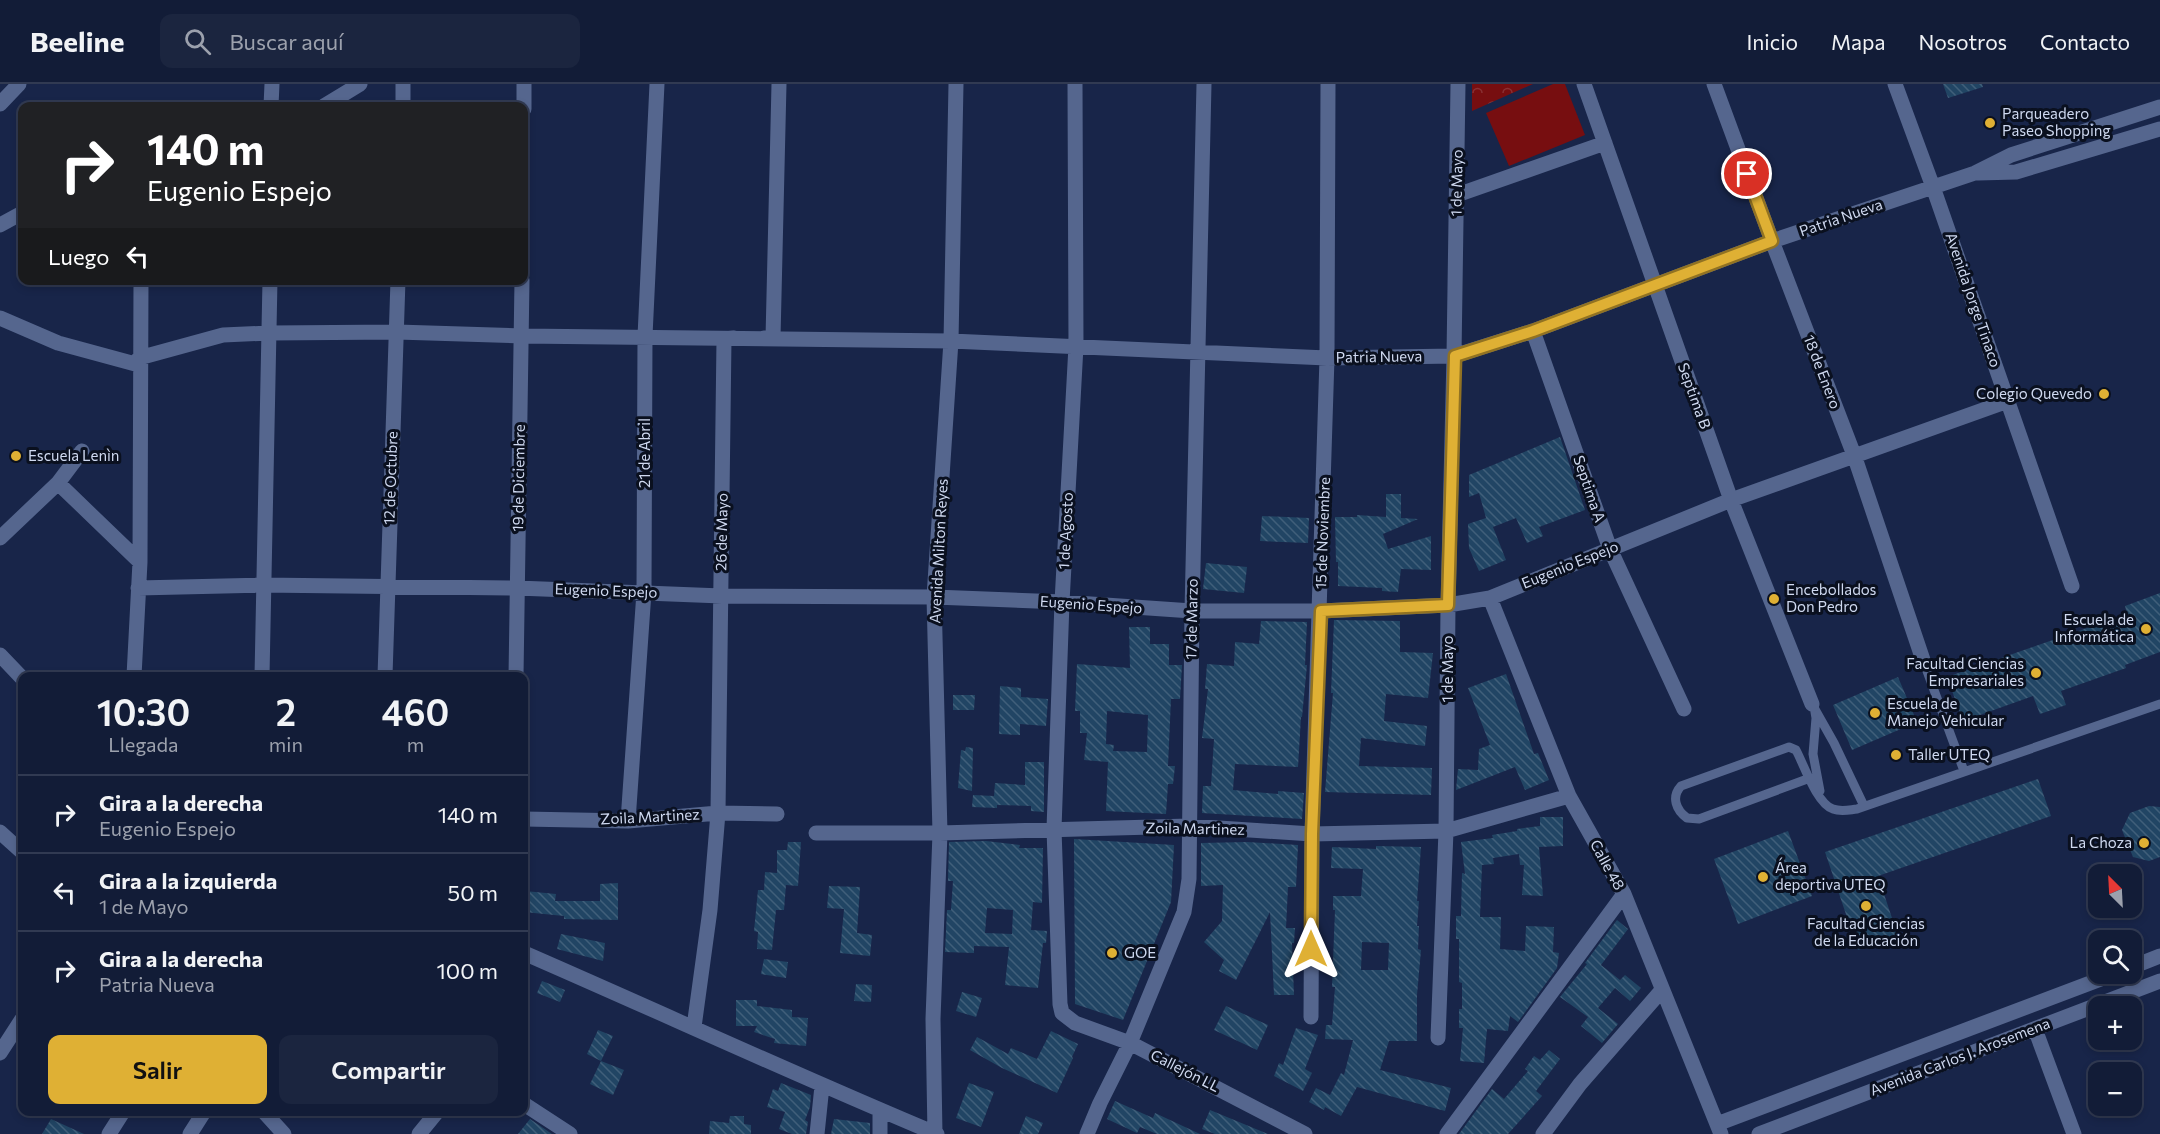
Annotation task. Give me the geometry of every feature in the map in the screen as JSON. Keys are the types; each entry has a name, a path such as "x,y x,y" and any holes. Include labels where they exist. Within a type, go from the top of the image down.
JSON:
{"street":[{"path":"0,104 19,84"},
{"path":"271,102 272,84"},
{"path":"331,102 360,84"},
{"path":"402,102 403,84"},
{"path":"524,84 524,102"},
{"name":"21 de Abril","path":"628,821 644,592 645,336 657,84"},
{"path":"0,318 58,343 139,361 223,335 270,333 397,332 522,336 773,338 779,84"},
{"name":"Avenida Milton Reyes","path":"936,1134 933,1019 940,833 934,597 951,340 956,84"},
{"name":"1 de Agosto","path":"1062,1013 1054,829 1062,602 1076,346 1075,84"},
{"name":"17 de Marzo","path":"1087,1134 1130,1043 1184,912 1189,879 1192,611 1204,84"},
{"name":"15 de Noviembre","path":"1311,1017 1312,834 1328,358 1328,84"},
{"name":"1 de Mayo","path":"1438,1038 1446,831 1458,84"},
{"name":"Septima B","path":"1584,84 1731,500 1812,704"},
{"name":"18 de Enero","path":"1714,84 1854,455 1924,663"},
{"name":"Avenida Jorge Tinaco","path":"1894,84 1934,187 2072,586"},
{"name":"Patria Nueva","path":"773,338 951,340 1328,358 1455,356 1533,331 1772,241 1976,174 2011,155 2160,107"},
{"name":"Patria Nueva","path":"1976,174 2016,172 2160,129"},
{"path":"1457,195 1605,143"},
{"path":"0,225 18,215"},
{"path":"134,672 140,562 141,285"},
{"path":"262,672 270,285"},
{"name":"12 de Octubre","path":"385,672 386,587 398,285"},
{"name":"19 de Diciembre","path":"516,672 522,285"},
{"name":"Septima A","path":"1533,331 1610,549 1684,709"},
{"name":"26 de Mayo","path":"694,1026 710,910 718,813 724,339 773,338"},
{"name":"Eugenio Espejo","path":"138,588 262,585 517,588 722,596 934,597 1062,602 1192,611 1321,611 1448,605 1490,598 1731,500 2008,401"},
{"path":"0,538 58,483 82,451"},
{"path":"58,483 140,562"},
{"name":"Calle 48","path":"1490,598 1569,796 1623,894 1719,1129"},
{"path":"0,655 18,674"},
{"name":"Zoila Martinez","path":"816,834 1189,826 1312,834 1446,831 1569,796"},
{"name":"Zoila Martinez","path":"528,819 628,821 718,813 777,814"},
{"path":"1,836 18,847"},
{"path":"1447,1134 1623,894"},
{"path":"528,955 694,1026 822,1086 936,1134"},
{"path":"2142,963 2160,956"},
{"name":"Avenida Carlos J. Arosemena","path":"1759,1134 2160,981"},
{"name":"Avenida Carlos J. Arosemena","path":"1719,1129 2089,984"},
{"path":"1543,1134 1580,1084 1662,990"},
{"name":"Callejón LL","path":"1062,1013 1075,1023 1130,1043 1305,1134"},
{"path":"0,1053 18,1024"},
{"path":"2035,1029 2074,1134"},
{"path":"817,1134 822,1086"},
{"path":"528,1107 563,1132"},
{"path":"880,1111 880,1134"},
{"path":"109,1134 120,1116"},
{"path":"190,1134 201,1116"},
{"path":"268,1116 284,1134"},
{"path":"419,1134 434,1116"}],"lane":[{"path":"1924,663 1964,771"},
{"path":"1812,704 1816,718 1813,754 1822,802"},
{"path":"1812,704 1834,743 1864,806"},
{"path":"1810,778 1699,819 1687,819 1677,809 1675,795 1681,786 1784,747 1796,750 1810,778 1822,802 1831,809 1842,811 1864,806 2160,704"}],"green space":[{"path":"1472,84 1533,84 1472,111"},
{"path":"1553,84 1565,84 1585,135 1509,166 1486,113"}],"building":[{"path":"1943,84 1982,84 1983,87 1948,98"},
{"path":"1560,437 1585,510 1539,527 1543,536 1527,543 1516,518 1493,527 1506,560 1479,571 1469,548 1468,524 1486,518 1479,493 1469,497 1469,475"},
{"path":"1386,494 1401,494 1401,518 1418,519 1383,534 1388,549 1431,536 1431,570 1401,569 1398,592 1382,591 1382,588 1338,586 1335,517 1357,517 1357,515 1386,517"},
{"path":"1262,516 1309,518 1308,543 1260,541"},
{"path":"1206,563 1247,567 1244,593 1203,589"},
{"name":"Facultad Ciencias Empresariales","path":"2160,593 2160,652 2125,665 2126,668 2061,691 2066,705 2040,714 2033,696 1963,721 1947,677 2127,614 2125,606"},
{"path":"1334,620 1400,621 1400,652 1433,653 1428,698 1386,694 1384,721 1427,726 1425,746 1361,738 1359,766 1432,768 1431,795 1325,792 1333,693 1331,693"},
{"path":"1261,621 1307,622 1305,665 1307,665 1298,767 1235,764 1233,790 1278,794 1278,791 1304,793 1302,819 1202,813 1203,786 1211,786 1214,739 1202,738 1208,689 1205,689 1207,664 1234,666 1235,642 1259,644"},
{"path":"1129,627 1150,627 1150,644 1169,644 1169,665 1182,665 1180,699 1171,699 1168,766 1175,766 1173,784 1168,784 1166,814 1106,811 1108,762 1084,760 1087,733 1080,733 1080,711 1075,711 1077,664 1130,668","holes":["1107,711 1148,715 1147,752 1113,751 1114,745 1106,744"]},
{"path":"1506,674 1534,754 1538,753 1549,780 1525,790 1515,767 1456,790 1458,769 1478,770 1479,749 1490,745 1468,688"},
{"name":"Escuela de Manejo Vehicular","path":"1898,677 1917,722 1852,750 1833,705"},
{"path":"1000,686 1021,688 1021,697 1048,699 1046,726 1020,724 1020,735 999,734"},
{"path":"953,695 975,695 974,710 953,710"},
{"path":"966,747 973,748 972,791 958,788 961,750 965,751"},
{"path":"1025,762 1044,762 1044,812 1031,811 1031,806 972,807 973,795 994,796 995,783 1025,785"},
{"path":"2038,779 2051,816 1878,876 1898,936 1858,950 1825,852"},
{"name":"La Choza","path":"2149,806 2160,807 2160,857 2149,861 2133,857 2122,830 2130,813"},
{"path":"1540,817 1563,817 1563,846 1539,847 1543,896 1522,895 1524,865 1520,865 1519,854 1493,858 1494,864 1482,865 1480,917 1501,917 1500,949 1525,951 1526,926 1554,927 1553,952 1559,953 1557,968 1518,1022 1510,1016 1508,1031 1487,1029 1484,1063 1460,1061 1463,1028 1459,1028 1459,1009 1462,1009 1462,983 1459,982 1459,939 1456,939 1456,916 1461,916 1462,873 1465,874 1461,842 1493,838 1492,835 1540,826"},
{"name":"Área deportiva UTEQ","path":"1788,831 1812,896 1738,924 1714,859"},
{"name":"GOE","path":"1074,839 1174,845 1171,902 1123,1020 1075,1004"},
{"path":"986,841 1020,845 1019,848 1043,848 1042,903 1033,902 1031,930 1047,931 1046,943 1043,943 1038,988 1005,985 1009,947 974,946 974,953 945,952 947,910 951,910 953,881 948,881 949,842","holes":["987,908 1013,910 1012,934 985,933"]},
{"path":"788,842 801,842 798,886 786,885 784,910 776,910 772,950 757,949 758,932 754,931 758,890 764,890 765,872 777,873 777,850 787,850"},
{"path":"1247,842 1298,845 1296,887 1288,887 1286,928 1295,928 1294,943 1292,943 1294,995 1274,995 1270,912 1236,980 1219,971 1224,960 1204,942 1222,921 1223,885 1201,886 1201,843"},
{"path":"1376,846 1421,847 1417,901 1419,901 1418,949 1421,950 1417,995 1417,1041 1389,1041 1380,1070 1451,1088 1445,1111 1357,1087 1341,1116 1325,1107 1324,1110 1309,1102 1316,1088 1330,1095 1341,1073 1344,1075 1353,1040 1325,1039 1326,1025 1332,1025 1335,987 1332,987 1335,910 1333,910 1333,896 1361,896 1363,869 1331,868 1332,847 1376,849","holes":["1362,942 1389,943 1388,970 1361,970"]},
{"path":"618,883 618,920 564,919 564,916 528,912 528,891 556,894 555,901 600,901 600,884"},
{"path":"829,886 860,887 857,933 872,935 870,956 840,953 844,909 827,908"},
{"path":"1617,920 1628,929 1601,965 1620,980 1625,975 1641,988 1630,1001 1615,988 1598,1008 1618,1024 1602,1043 1581,1026 1588,1017 1560,997 1587,964 1585,963"},
{"path":"561,934 605,943 603,961 557,949"},
{"path":"764,959 788,962 786,978 761,974"},
{"path":"542,981 565,990 560,1002 537,993"},
{"path":"856,984 872,985 871,1002 854,1001"},
{"path":"962,992 982,998 976,1017 956,1011"},
{"path":"736,1000 757,1000 757,1006 792,1010 792,1017 808,1018 806,1046 774,1043 775,1039 754,1032 757,1026 736,1026"},
{"path":"1226,1006 1268,1025 1257,1050 1214,1030"},
{"path":"1296,1028 1318,1035 1305,1069 1312,1073 1303,1091 1274,1076 1279,1063 1283,1065"},
{"path":"598,1030 613,1036 601,1061 587,1054"},
{"path":"1051,1031 1078,1044 1057,1093 1002,1068 970,1050 977,1037 1008,1054 1011,1048 1037,1059"},
{"path":"1549,1050 1560,1059 1536,1091 1542,1096 1508,1134 1459,1134 1492,1089 1504,1099 1528,1071 1525,1069 1534,1056 1540,1060"},
{"path":"601,1061 624,1070 613,1095 590,1084"},
{"path":"781,1083 811,1095 810,1107 805,1120 808,1122 806,1134 792,1134 779,1129 785,1112 767,1107 773,1089 778,1091"},
{"path":"969,1083 994,1092 981,1127 956,1118"},
{"path":"1115,1101 1153,1118 1155,1113 1200,1134 1157,1134 1140,1127 1137,1133 1107,1119"},
{"path":"1210,1110 1268,1134 1215,1134 1202,1129"},
{"path":"730,1116 744,1116 744,1124 751,1125 751,1134 709,1134 710,1121 729,1123"},
{"path":"1026,1116 1043,1123 1038,1134 1019,1134"},
{"path":"51,1119 84,1134 42,1134"},
{"path":"530,1119 552,1134 518,1134"},
{"path":"834,1119 870,1123 870,1134 831,1134"}],"place":[{"name":"Parqueadero Paseo Shopping","path":"1990,123"},
{"name":"Colegio Quevedo","path":"2104,394"},
{"name":"Escuela Lenìn","path":"16,456"},
{"name":"Encebollados Don Pedro","path":"1774,599"},
{"name":"Escuela de Informática","path":"2146,629"},
{"name":"Facultad Ciencias Empresariales","path":"2036,673"},
{"name":"Escuela de Manejo Vehicular","path":"1875,713"},
{"name":"Taller UTEQ","path":"1896,755"},
{"name":"La Choza","path":"2144,843"},
{"name":"Área deportiva UTEQ","path":"1763,877"},
{"name":"Facultad Ciencias de la Educación","path":"1866,906"},
{"name":"GOE","path":"1112,953"}],"route":[{"path":"1311,949 1312,834 1321,611 1448,605 1455,356 1533,331 1772,241 1747,174"}]}
